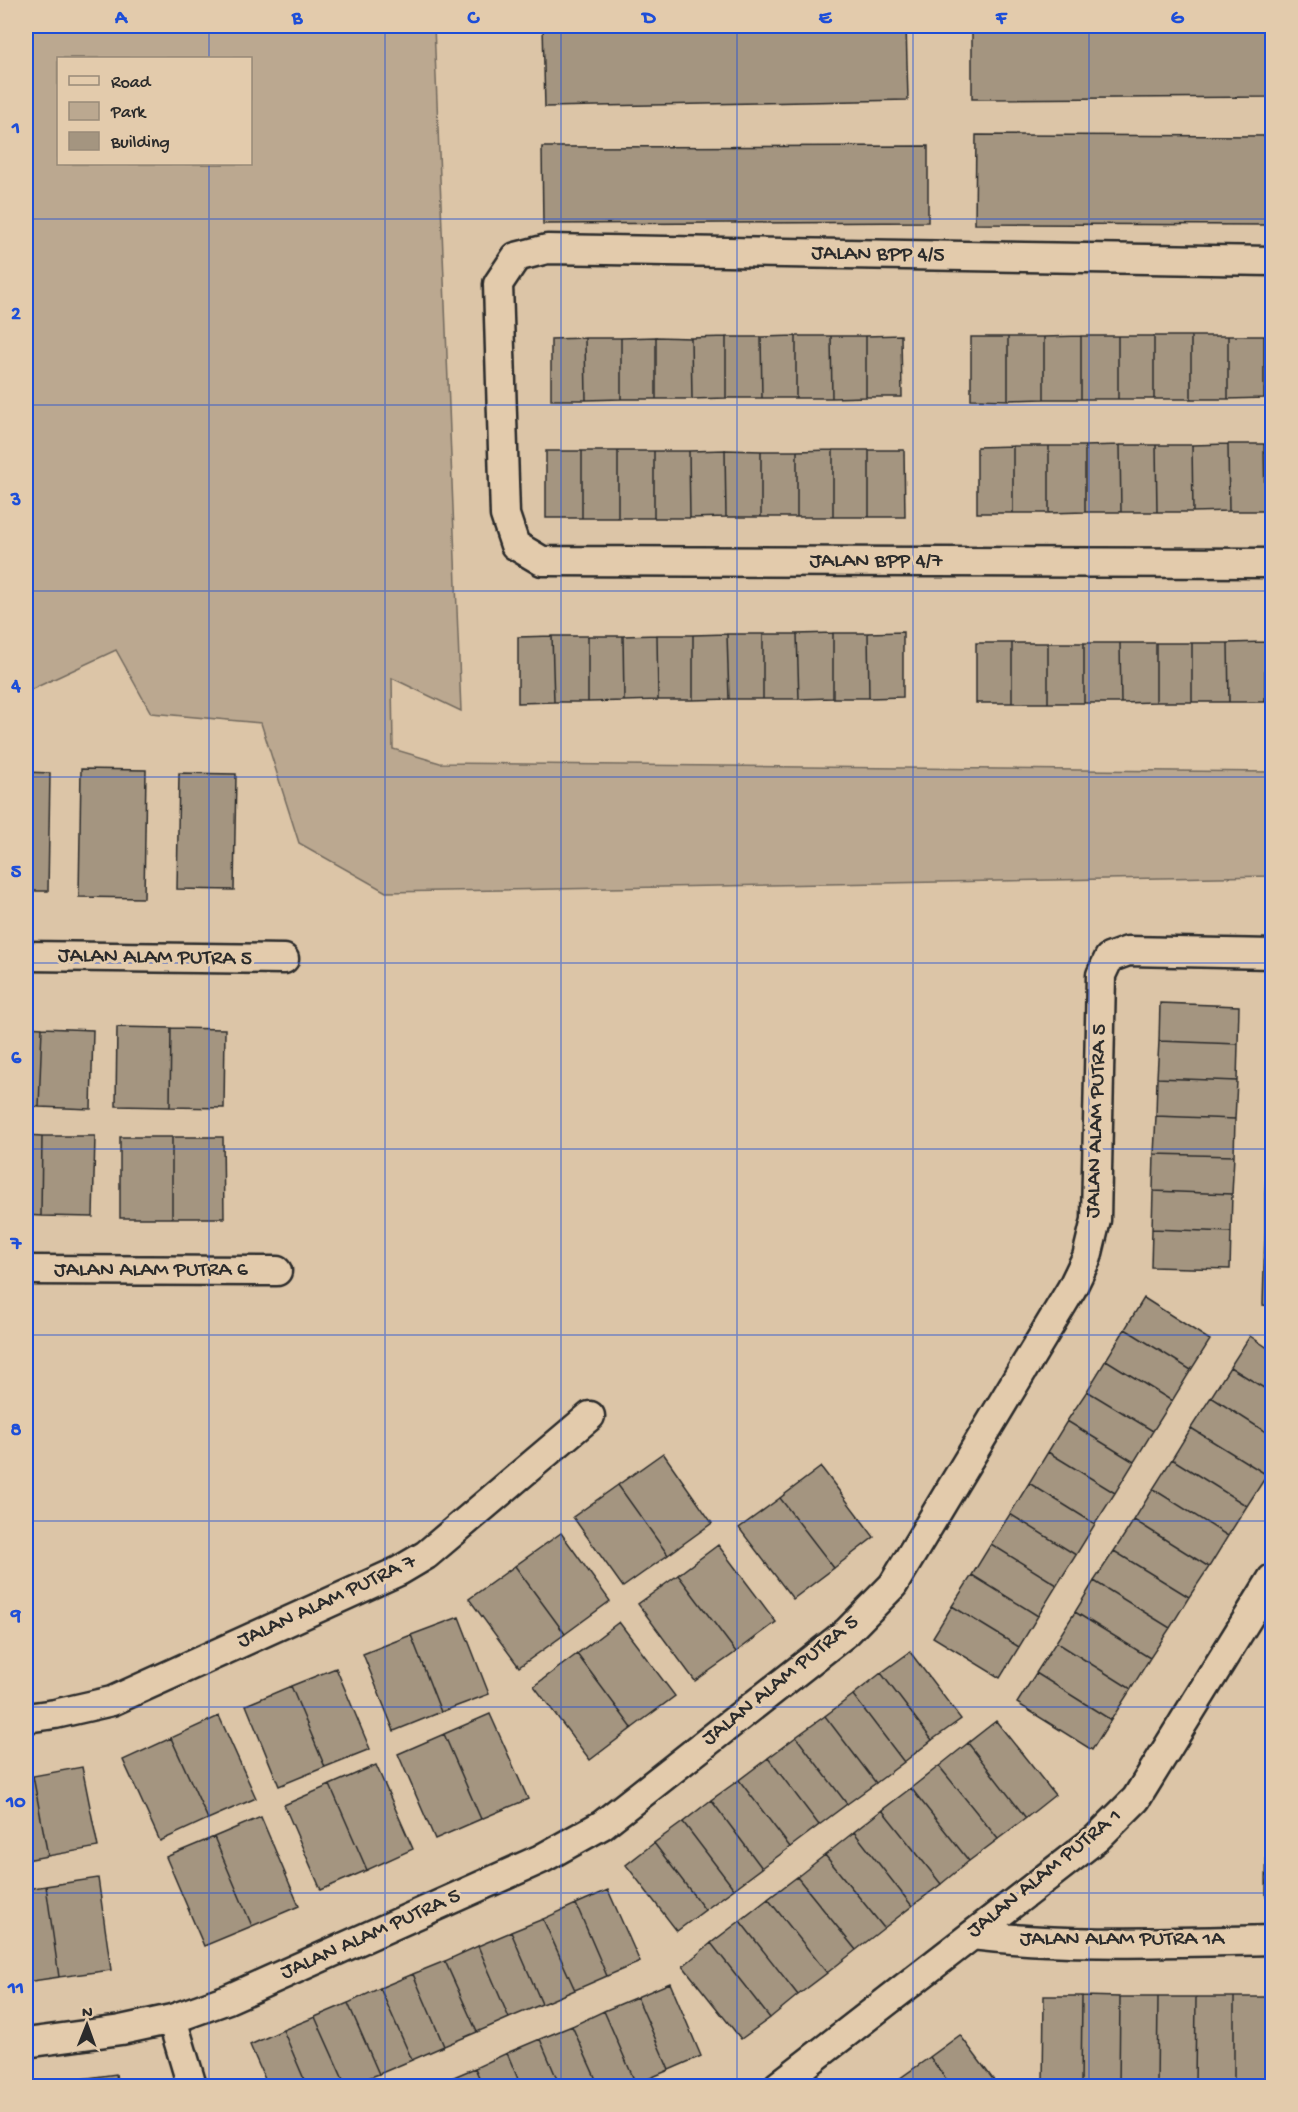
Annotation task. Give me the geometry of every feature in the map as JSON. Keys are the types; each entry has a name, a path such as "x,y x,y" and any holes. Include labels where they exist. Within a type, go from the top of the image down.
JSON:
{"street":[{"name":"JALAN BPP 4/5","path":"498,284 516,257 547,249 1272,261"},
{"name":"JALAN BPP 4/7","path":"498,284 505,515 515,545 542,561 1272,563"},
{"name":"JALAN ALAM PUTRA 5","path":"26,2043 121,2030 172,2019 228,2000 530,1864 602,1824 847,1632 893,1585 1072,1288 1087,1257 1096,1220 1101,975 1109,958 1128,951 1272,954"},
{"name":"JALAN ALAM PUTRA 5","path":"26,956 284,959"},
{"name":"JALAN ALAM PUTRA 6","path":"26,1270 277,1271"},
{"name":"JALAN ALAM PUTRA 7","path":"26,1718 112,1701 399,1571 426,1555 590,1416"},
{"name":"JALAN ALAM PUTRA 1","path":"778,2086 1097,1838 1136,1799 1262,1614 1272,1579"},
{"name":"JALAN ALAM PUTRA 1A","path":"972,1935 1019,1941 1073,1943 1272,1940"},
{"path":"172,2019 192,2086"}],"green space":[{"path":"26,26 434,26 461,711 392,678 393,749 440,763 1272,772 1272,876 386,892 299,843 261,723 151,713 116,650 26,692"}],"building":[{"path":"543,26 906,26 908,100 545,107"},
{"path":"972,26 1272,26 1272,97 972,99"},
{"path":"976,135 1272,136 1272,225 975,224"},
{"path":"928,146 928,222 543,224 542,147"},
{"path":"901,335 902,397 866,397 866,336"},
{"path":"796,336 831,336 832,398 796,398"},
{"path":"796,336 796,398 762,398 761,337"},
{"path":"831,336 866,336 866,397 832,398"},
{"path":"1081,336 1118,336 1118,399 1081,399"},
{"path":"1081,336 1081,399 1044,399 1044,337"},
{"path":"1118,336 1154,336 1154,399 1118,399"},
{"path":"1154,336 1191,336 1191,399 1154,399"},
{"path":"1191,336 1228,336 1228,399 1191,399"},
{"path":"1228,336 1264,336 1264,398 1228,399"},
{"path":"1264,336 1272,336 1272,398 1264,398"},
{"path":"656,337 691,338 692,399 656,399"},
{"path":"656,337 656,399 621,399 621,338"},
{"path":"726,337 761,337 762,398 726,398"},
{"path":"726,337 726,398 692,399 691,338"},
{"path":"971,337 1008,337 1008,400 971,399"},
{"path":"1008,337 1044,337 1044,399 1008,400"},
{"path":"585,338 586,400 551,400 551,339"},
{"path":"585,338 621,338 621,399 586,400"},
{"path":"1228,444 1264,444 1265,511 1229,511"},
{"path":"1228,444 1229,511 1193,512 1192,445"},
{"path":"1264,444 1272,444 1272,511 1265,511"},
{"path":"1120,445 1156,445 1157,512 1121,512"},
{"path":"1120,445 1121,512 1085,512 1085,446"},
{"path":"1156,445 1192,445 1193,512 1157,512"},
{"path":"1013,446 1013,513 977,513 977,447"},
{"path":"1013,446 1049,446 1049,513 1013,513"},
{"path":"1049,446 1085,446 1085,512 1049,513"},
{"path":"725,450 761,451 761,517 726,517"},
{"path":"725,450 726,517 690,518 689,451"},
{"path":"833,450 869,450 869,517 833,517"},
{"path":"833,450 833,517 797,517 797,451"},
{"path":"869,450 904,450 905,517 869,517"},
{"path":"546,451 582,451 582,518 546,518"},
{"path":"582,451 618,451 618,518 582,518"},
{"path":"618,451 654,451 654,518 618,518"},
{"path":"654,451 689,451 690,518 654,518"},
{"path":"761,451 797,451 797,517 761,517"},
{"path":"903,632 903,697 869,698 868,633"},
{"path":"833,633 868,633 869,698 833,698"},
{"path":"833,633 833,698 799,699 797,634"},
{"path":"727,634 763,634 763,699 729,699"},
{"path":"727,634 729,699 693,700 693,635"},
{"path":"763,634 797,634 799,699 763,699"},
{"path":"657,635 693,635 693,700 658,700"},
{"path":"657,635 658,700 624,701 623,636"},
{"path":"552,636 554,702 518,703 518,637"},
{"path":"552,636 588,636 588,702 554,702"},
{"path":"588,636 623,636 624,701 588,702"},
{"path":"1265,642 1272,642 1272,702 1265,702"},
{"path":"1265,642 1265,702 1229,702 1228,643"},
{"path":"976,643 1012,643 1012,703 976,703"},
{"path":"1012,643 1048,643 1048,703 1012,703"},
{"path":"1048,643 1084,643 1084,703 1048,703"},
{"path":"1084,643 1120,643 1121,703 1084,703"},
{"path":"1120,643 1156,643 1156,702 1121,703"},
{"path":"1156,643 1192,643 1192,702 1156,702"},
{"path":"1192,643 1228,643 1229,702 1192,702"},
{"path":"81,769 146,770 144,898 79,897"},
{"path":"26,772 50,773 48,891 26,891"},
{"path":"179,773 236,774 234,890 177,889"},
{"path":"1160,1003 1239,1006 1238,1044 1159,1041"},
{"path":"1270,1008 1272,1008 1272,1046 1269,1046"},
{"path":"26,1027 42,1028 39,1107 26,1106"},
{"path":"117,1027 171,1028 170,1107 116,1106"},
{"path":"42,1028 93,1030 91,1109 39,1107"},
{"path":"171,1028 225,1029 224,1108 170,1107"},
{"path":"1159,1041 1238,1044 1237,1081 1157,1078"},
{"path":"1269,1046 1272,1046 1272,1083 1268,1083"},
{"path":"1157,1078 1237,1081 1235,1119 1156,1116"},
{"path":"1268,1083 1272,1083 1272,1120 1267,1120"},
{"path":"1156,1116 1235,1119 1234,1156 1154,1154"},
{"path":"1267,1120 1272,1120 1272,1157 1267,1157"},
{"path":"26,1135 42,1136 41,1216 26,1215"},
{"path":"42,1136 95,1136 93,1217 41,1216"},
{"path":"120,1137 172,1137 172,1218 120,1218"},
{"path":"172,1137 223,1137 224,1218 172,1218"},
{"path":"1154,1154 1234,1156 1232,1194 1153,1191"},
{"path":"1267,1157 1272,1157 1272,1194 1265,1194"},
{"path":"1153,1191 1232,1194 1231,1232 1152,1229"},
{"path":"1265,1194 1272,1194 1272,1231 1265,1231"},
{"path":"1152,1229 1231,1232 1230,1269 1151,1267"},
{"path":"1265,1231 1272,1231 1272,1268 1264,1268"},
{"path":"1264,1268 1272,1268 1272,1306 1263,1305"},
{"path":"1144,1298 1210,1340 1191,1370 1125,1329"},
{"path":"1125,1329 1191,1370 1172,1401 1106,1360"},
{"path":"1250,1336 1272,1351 1272,1393 1230,1367"},
{"path":"1106,1360 1172,1401 1153,1431 1087,1391"},
{"path":"1230,1367 1272,1393 1272,1436 1211,1397"},
{"path":"1087,1391 1153,1431 1134,1462 1067,1421"},
{"path":"1211,1397 1272,1436 1272,1466 1267,1475 1191,1428"},
{"path":"1067,1421 1134,1462 1115,1493 1048,1452"},
{"path":"1191,1428 1267,1475 1247,1506 1172,1459"},
{"path":"1048,1452 1115,1493 1095,1524 1029,1483"},
{"path":"663,1453 712,1523 668,1555 618,1485"},
{"path":"1172,1459 1247,1506 1228,1536 1153,1489"},
{"path":"821,1467 874,1537 834,1568 780,1498"},
{"path":"1029,1483 1095,1524 1076,1555 1010,1514"},
{"path":"618,1485 668,1555 623,1587 573,1517"},
{"path":"1153,1489 1228,1536 1209,1567 1134,1520"},
{"path":"780,1498 834,1568 793,1599 739,1528"},
{"path":"1010,1514 1076,1555 1057,1585 991,1544"},
{"path":"1134,1520 1209,1567 1189,1597 1114,1551"},
{"path":"561,1533 610,1601 565,1634 515,1566"},
{"path":"991,1544 1057,1585 1038,1616 972,1575"},
{"path":"718,1545 776,1622 736,1652 678,1575"},
{"path":"1114,1551 1189,1597 1170,1628 1094,1581"},
{"path":"515,1566 565,1634 519,1667 469,1599"},
{"path":"678,1575 736,1652 695,1681 638,1604"},
{"path":"972,1575 1038,1616 1019,1647 952,1606"},
{"path":"1094,1581 1170,1628 1150,1658 1075,1612"},
{"path":"952,1606 1019,1647 1000,1678 933,1637"},
{"path":"1075,1612 1150,1658 1131,1689 1056,1642"},
{"path":"459,1617 489,1694 441,1712 411,1635"},
{"path":"619,1622 675,1696 632,1728 577,1654"},
{"path":"411,1635 441,1712 394,1731 363,1654"},
{"path":"1056,1642 1131,1689 1111,1720 1036,1673"},
{"path":"910,1652 961,1719 932,1740 881,1673"},
{"path":"577,1654 632,1728 590,1760 534,1686"},
{"path":"336,1668 370,1749 325,1767 291,1686"},
{"path":"881,1673 932,1740 904,1762 853,1695"},
{"path":"1036,1673 1111,1720 1092,1750 1017,1703"},
{"path":"291,1686 325,1767 279,1786 246,1705"},
{"path":"853,1695 904,1762 876,1783 825,1716"},
{"path":"490,1714 528,1799 481,1819 444,1734"},
{"path":"219,1716 256,1798 208,1819 171,1738"},
{"path":"825,1716 876,1783 847,1804 796,1737"},
{"path":"996,1721 1055,1795 1026,1818 968,1743"},
{"path":"444,1734 481,1819 435,1839 398,1754"},
{"path":"796,1737 847,1804 819,1825 768,1758"},
{"path":"171,1738 208,1819 160,1841 123,1760"},
{"path":"968,1743 1026,1818 998,1839 939,1766"},
{"path":"768,1758 819,1825 790,1847 739,1780"},
{"path":"376,1765 413,1849 367,1870 330,1785"},
{"path":"939,1766 998,1839 969,1861 911,1788"},
{"path":"82,1767 98,1847 48,1856 33,1776"},
{"path":"33,1776 48,1856 26,1860 26,1777"},
{"path":"739,1780 790,1847 762,1868 711,1800"},
{"path":"330,1785 367,1870 321,1890 284,1805"},
{"path":"911,1788 969,1861 941,1884 882,1810"},
{"path":"1267,1794 1272,1794 1272,1897 1266,1897"},
{"path":"711,1800 762,1868 734,1889 683,1822"},
{"path":"882,1810 941,1884 912,1906 854,1832"},
{"path":"261,1817 299,1906 252,1926 214,1837"},
{"path":"683,1822 734,1889 705,1910 654,1843"},
{"path":"854,1832 912,1906 884,1928 825,1855"},
{"path":"214,1837 252,1926 204,1946 166,1857"},
{"path":"654,1843 705,1910 677,1931 626,1865"},
{"path":"825,1855 884,1928 856,1950 797,1877"},
{"path":"797,1877 856,1950 827,1973 768,1899"},
{"path":"98,1878 111,1970 59,1977 46,1886"},
{"path":"46,1886 59,1977 26,1982 26,1889"},
{"path":"608,1890 640,1962 607,1976 576,1904"},
{"path":"768,1899 827,1973 798,1995 740,1921"},
{"path":"576,1904 607,1976 575,1990 543,1919"},
{"path":"543,1919 575,1990 542,2004 511,1932"},
{"path":"740,1921 798,1995 770,2018 711,1943"},
{"path":"511,1932 542,2004 509,2018 478,1946"},
{"path":"711,1943 770,2018 741,2039 683,1966"},
{"path":"478,1946 509,2018 477,2032 445,1961"},
{"path":"445,1961 477,2032 444,2046 413,1974"},
{"path":"413,1974 444,2046 412,2060 380,1988"},
{"path":"670,1983 701,2056 669,2070 637,1997"},
{"path":"380,1988 412,2060 379,2074 348,2003"},
{"path":"1044,1996 1082,1996 1081,2086 1043,2086"},
{"path":"1082,1996 1120,1997 1119,2086 1081,2086"},
{"path":"637,1997 669,2070 636,2084 604,2011"},
{"path":"1120,1997 1158,1997 1157,2086 1119,2086"},
{"path":"1158,1997 1196,1997 1195,2086 1157,2086"},
{"path":"1196,1997 1234,1997 1234,2086 1195,2086"},
{"path":"1234,1997 1272,1997 1272,2086 1234,2086"},
{"path":"348,2003 379,2074 346,2086 315,2017"},
{"path":"604,2011 636,2084 599,2086 572,2026"},
{"path":"315,2017 346,2086 307,2086 283,2030"},
{"path":"572,2026 599,2086 560,2086 540,2039"},
{"path":"283,2030 307,2086 268,2086 250,2045"},
{"path":"960,2035 998,2086 951,2086 930,2057"},
{"path":"540,2039 560,2086 521,2086 507,2053"},
{"path":"507,2053 521,2086 483,2086 475,2068"},
{"path":"930,2057 951,2086 904,2086 899,2079"},
{"path":"475,2068 483,2086 444,2086 442,2082"},
{"path":"116,2074 118,2086 82,2086 81,2079"},
{"path":"81,2079 82,2086 47,2086 46,2084"},
{"path":"899,2079 904,2086 889,2086"}]}
